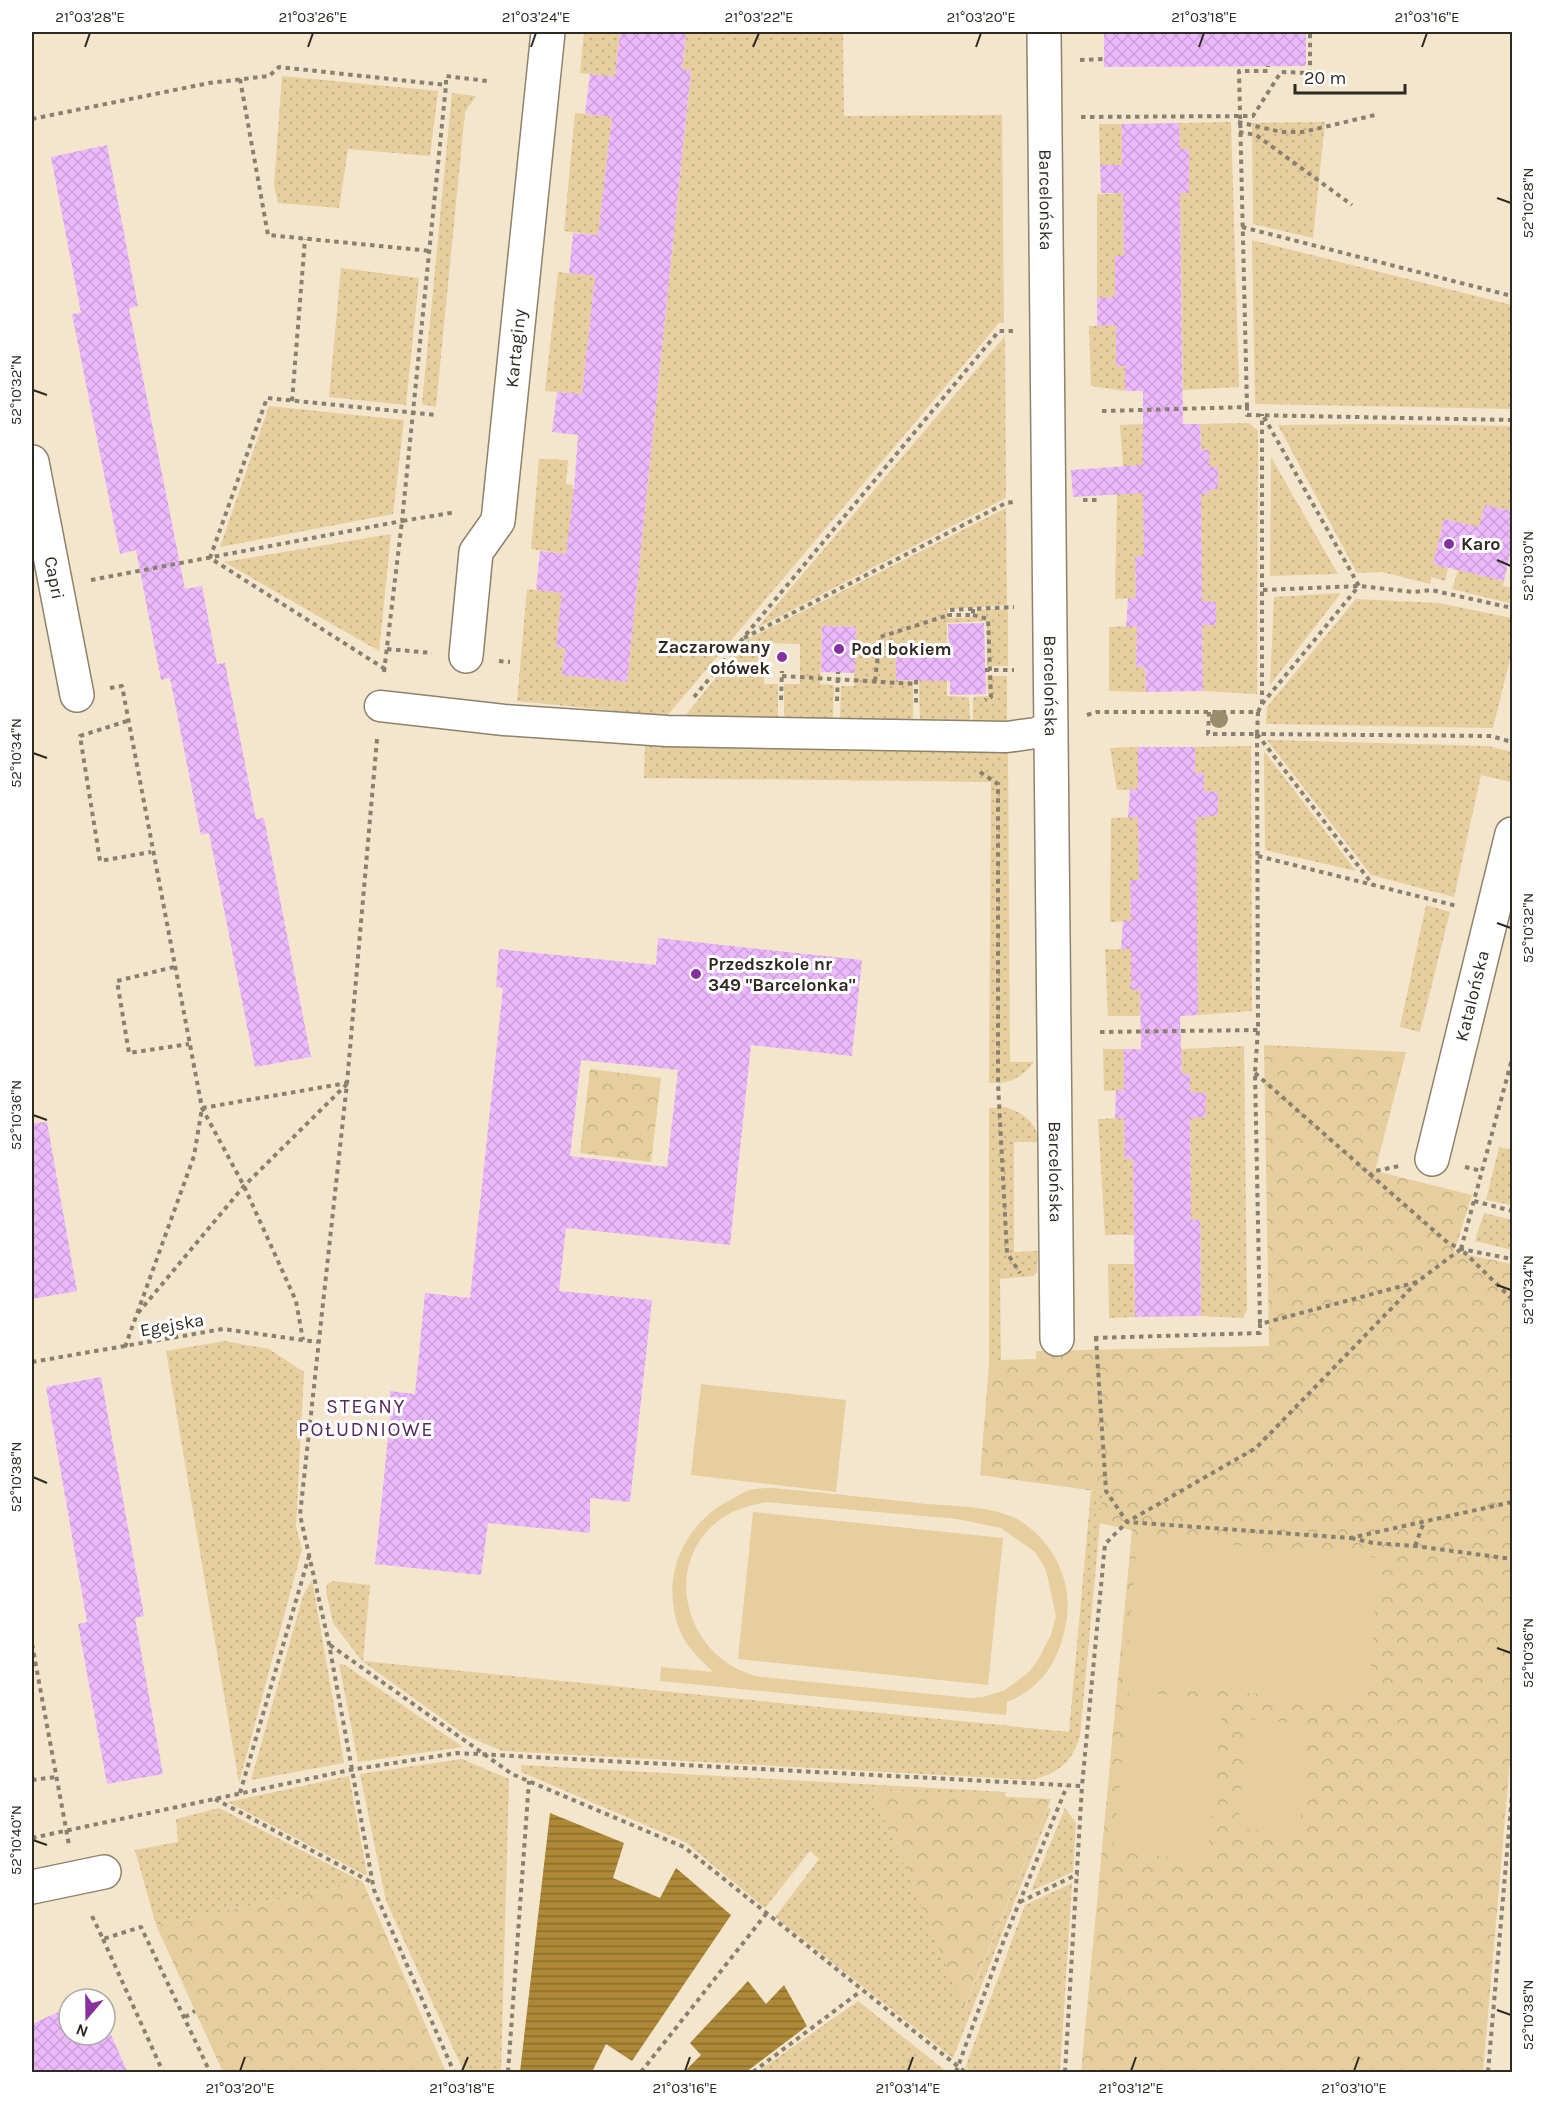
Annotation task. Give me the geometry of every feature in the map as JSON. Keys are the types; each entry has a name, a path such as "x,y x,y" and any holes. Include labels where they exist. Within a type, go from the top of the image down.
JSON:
{"street":[{"name":"Kartaginy","path":"466,656 476,552 498,521 548,32"},
{"name":"Barcelońska","path":"1044,32 1054,971 1052,1095 1057,1250 1057,1339"},
{"name":"Capri","path":"32,462 77,695"},
{"path":"380,706 504,720 667,731 1007,737 1051,727"},
{"name":"Katalońska","path":"1432,1159 1512,834"},
{"path":"32,1887 104,1872"}],"path":[{"path":"1080,117 1253,116 1281,72 1310,73 1310,32"},
{"path":"1080,60 1104,59"},
{"path":"1268,66 1268,71 1239,71 1238,122 1247,415 1512,420"},
{"path":"32,119 240,79 269,76 279,68 446,85"},
{"path":"454,2073 373,1883 350,1770 329,1644 300,1515 317,1342 347,1083 380,706 431,251 446,76 487,81"},
{"path":"240,79 268,235 431,251"},
{"path":"1238,122 1281,132 1303,132 1375,115"},
{"path":"1239,132 1256,135 1352,205"},
{"path":"1242,228 1512,296"},
{"path":"292,401 305,239"},
{"path":"667,731 741,639 999,331 1020,331"},
{"path":"210,558 267,398 436,415"},
{"path":"1102,411 1247,407"},
{"path":"1262,414 1359,586"},
{"path":"1262,414 1262,704"},
{"path":"741,639 1006,503 1015,502"},
{"path":"89,581 97,577 456,512"},
{"path":"210,558 385,669"},
{"path":"1127,1522 1106,1491 1096,1338 1260,1333 1255,1072 1258,1030 1258,712 1262,704 1359,586"},
{"path":"1263,590 1359,586 1413,592 1431,590 1512,608"},
{"path":"949,615 948,610 1016,607"},
{"path":"973,609 973,615"},
{"path":"876,681 880,637 949,615 973,615 988,619 991,697 979,700"},
{"path":"387,649 419,652"},
{"path":"502,661 510,662"},
{"path":"985,670 1025,670"},
{"path":"781,708 782,671"},
{"path":"837,709 838,672"},
{"path":"782,676 916,684"},
{"path":"122,686 151,852 202,1108 244,1186 296,1302 303,1340"},
{"path":"1097,712 1258,712"},
{"path":"1209,712 1208,734 1491,736 1512,742"},
{"path":"127,721 80,736 100,861 151,852"},
{"path":"1257,734 1373,885"},
{"path":"973,767 998,784 998,1108 1007,1253 1023,1278"},
{"path":"1258,856 1441,902"},
{"path":"174,967 117,981 129,1053 189,1044"},
{"path":"1100,1032 1258,1030"},
{"path":"1065,2073 1079,1874 1082,1786 1105,1544 1127,1522 1256,1448 1417,1282 1461,1249 1512,1059"},
{"path":"1255,1072 1369,1176 1448,1243 1461,1249 1512,1259"},
{"path":"202,1108 347,1083"},
{"path":"135,1317 244,1186 347,1083"},
{"path":"125,1347 194,1156 202,1108"},
{"path":"1369,1176 1375,1171"},
{"path":"1474,1201 1512,1211"},
{"path":"1461,1249 1512,1299"},
{"path":"1260,1324 1417,1282"},
{"name":"Egejska","path":"32,1362 224,1329 317,1342"},
{"path":"1350,1538 1512,1502"},
{"path":"1127,1522 1350,1538 1373,1544 1415,1546 1512,1559"},
{"path":"1415,1546 1424,1522"},
{"path":"240,1793 309,1556"},
{"path":"32,1644 70,1848"},
{"path":"329,1644 512,1774 684,1847 957,2070 965,2073"},
{"path":"32,1838 350,1770 458,1753 1082,1786"},
{"path":"32,1780 56,1777"},
{"path":"508,2073 530,1781"},
{"path":"957,2070 1066,1786"},
{"path":"1488,2073 1512,1794"},
{"path":"214,1799 373,1883"},
{"path":"1020,1902 1079,1874"},
{"path":"641,2073 766,1914"},
{"path":"92,1916 163,2073"},
{"path":"103,1939 141,1927 210,2073"},
{"path":"755,2072 861,1991"},
{"path":"185,2017 195,2010"}],"green space":[{"path":"584,32 620,32 615,77 580,73"},
{"path":"686,32 843,32 844,116 1002,115 1004,323 999,323 667,716 517,701 527,589 562,593 556,647 565,648 562,675 627,682 691,71 682,70"},
{"path":"282,76 438,91 430,156 348,149 339,208 278,203 274,185"},
{"path":"452,93 476,96 465,112 436,407 422,404"},
{"path":"575,113 612,117 598,235 564,231"},
{"path":"1231,122 1239,387 1183,390 1180,193 1189,192 1189,149 1180,149 1179,123"},
{"path":"1325,122 1313,238 1253,224 1252,123"},
{"path":"1099,124 1122,124 1122,165 1100,165"},
{"path":"1123,193 1124,256 1115,256 1115,297 1097,298 1097,194"},
{"path":"1252,240 1512,305 1512,409 1255,404"},
{"path":"341,268 419,278 406,405 329,397"},
{"path":"558,272 595,276 582,394 545,391"},
{"path":"1116,325 1116,365 1125,366 1125,391 1091,386 1089,326"},
{"path":"1005,336 1006,498 757,628"},
{"path":"269,406 404,420 393,514 220,547"},
{"path":"1249,423 1258,431 1257,694 1203,691 1201,494 1209,493 1209,450 1201,450 1200,424"},
{"path":"1143,424 1143,465 1123,467 1120,425"},
{"path":"1278,425 1512,426 1512,511 1485,505 1468,572 1504,581 1503,586 1512,588 1509,603 1452,589 1458,571 1454,570 1465,524 1444,519 1433,564 1448,568 1445,581 1431,577 1430,584 1382,572 1357,573"},
{"path":"1271,457 1338,574 1270,576"},
{"path":"539,459 568,460 566,484 573,485 572,489 581,490 576,539 568,538 566,554 531,549"},
{"path":"1143,493 1144,556 1135,557 1136,598 1115,599 1117,494"},
{"path":"1006,508 1007,605 948,609 948,618 977,617 977,610 1008,609 1008,666 987,666 987,621 947,623 947,696 969,697 970,722 920,722 919,680 935,651 896,652 896,680 913,681 913,722 840,719 841,686 854,686 856,627 822,626 820,684 834,685 833,719 784,719 784,684 800,684 800,644 765,643 764,684 778,684 778,719 685,716 746,640"},
{"path":"391,534 379,651 224,562"},
{"path":"1341,593 1270,685 1274,597"},
{"path":"1356,599 1439,603 1512,618 1512,651 1493,728 1266,724 1267,707"},
{"path":"1137,626 1136,666 1145,667 1146,692 1109,691 1109,627"},
{"path":"987,676 1007,676 1007,723 973,722 973,697 988,696"},
{"path":"1267,740 1488,746 1512,752 1510,782 1481,775 1454,897 1371,875"},
{"path":"645,742 1008,751 1010,1062 1034,1062 1015,1079 989,1083 991,782 644,778"},
{"path":"1251,746 1252,1011 1198,1015 1196,818 1204,817 1204,774 1195,773 1195,747"},
{"path":"1138,747 1138,789 1117,790 1110,748"},
{"path":"1264,751 1356,871 1265,850"},
{"path":"1138,817 1139,880 1130,880 1131,921 1110,922 1111,818"},
{"path":"1426,905 1450,912 1420,1032 1400,1027"},
{"path":"1105,949 1131,949 1131,990 1140,990 1140,1016 1108,1016"},
{"path":"1264,1045 1406,1052 1375,1171 1472,1195 1454,1252 1512,1264 1512,1738 1483,2072 1081,2072 1132,1530 1099,1523 1103,1492 980,1475 989,1365 1001,1360 1036,1359 1036,1351 1269,1346"},
{"path":"1244,1046 1247,1310 1243,1318 1201,1316 1200,1220 1191,1220 1190,1074 1182,1074 1181,1049"},
{"path":"1103,1049 1124,1049 1124,1090 1104,1091"},
{"path":"590,1069 661,1078 651,1162 580,1153"},
{"path":"1005,1107 1018,1112 1032,1123 1039,1142 1014,1142 1014,1252 1038,1251 1037,1272 1033,1276 1000,1279 1001,1360 989,1365 989,1108"},
{"path":"1124,1118 1125,1159 1133,1159 1134,1235 1105,1235 1098,1119"},
{"path":"1499,1147 1512,1150 1512,1205 1486,1200"},
{"path":"1484,1213 1512,1220 1512,1250 1475,1241"},
{"path":"1108,1264 1134,1264 1135,1317 1109,1318"},
{"path":"225,1341 269,1349 304,1372 296,1527 302,1549 239,1783 166,1351"},
{"path":"701,1384 846,1400 836,1492 691,1475"},
{"path":"770,1488 973,1507 996,1511 1017,1519 1041,1538 1050,1550 1064,1578 1068,1608 1063,1637 1054,1661 1030,1689 1007,1702 1006,1715 660,1681 661,1667 713,1672 687,1644 675,1613 672,1593 674,1573 689,1537 716,1509 746,1491","holes":["765,1502 957,1519 1001,1528 1035,1552 1046,1570 1056,1616 1051,1635 1029,1672 1005,1690 983,1697 970,1698 761,1677 735,1668 715,1652 699,1632 689,1610 686,1585 690,1561 702,1538 722,1518 743,1508"]},
{"path":"1091,1491 1103,1492 1080,1736 1073,1753 1063,1765 1049,1774 1031,1780 502,1751 465,1735 362,1661 333,1623 326,1591 327,1584 333,1581 370,1585 363,1661 1069,1732"},
{"path":"753,1512 1003,1538 988,1685 738,1659"},
{"path":"1138,1536 1380,1558 1367,1704 1125,1682"},
{"path":"312,1580 344,1763 251,1780 303,1596"},
{"path":"339,1664 345,1665 463,1747 358,1762"},
{"path":"1129,1691 1223,1700 1207,1861 1113,1851"},
{"path":"1248,1719 1309,1724 1299,1834 1238,1829"},
{"path":"462,1759 509,1779 501,2072 464,2072 386,1901 360,1774"},
{"path":"521,1765 1006,1792 1005,1797 872,1790 965,2007 1048,1807 1051,1809 953,2058 775,1917 819,1859 810,1851 765,1908 685,1842 521,1772"},
{"path":"349,1776 367,1874 365,1875 228,1802"},
{"path":"872,1790 1051,1799 964,2008"},
{"path":"219,1808 363,1882 156,1925 135,1850 178,1842 176,1819"},
{"path":"1065,1808 1076,1823 1073,1872 1031,1891"},
{"path":"363,1882 446,2072 223,2072 156,1925"},
{"path":"1072,1883 1060,2072 973,2072 965,2068 1025,1905"},
{"path":"858,2001 947,2072 761,2072 760,2070"}],"shaded area":[{"path":"550,1813 624,1843 613,1878 660,1898 676,1868 731,1915 632,2061 606,2044 592,2072 520,2072"},
{"path":"748,1981 766,2004 784,1985 807,2026 746,2072 684,2072 701,2055 690,2043"}],"building":[{"path":"620,32 686,32 682,70 691,70 627,682 562,675 565,648 556,647 562,593 536,590 540,551 566,554 578,435 552,432 557,392 582,394 595,276 569,273 573,233 598,235 612,117 585,114 590,74 615,77"},
{"path":"1104,32 1306,32 1306,66 1104,67"},
{"path":"1179,123 1180,149 1189,149 1189,193 1180,193 1183,424 1200,424 1201,450 1209,450 1209,467 1218,467 1218,489 1209,489 1209,494 1201,494 1202,601 1216,602 1216,625 1202,625 1203,691 1146,692 1145,667 1136,667 1137,626 1126,627 1128,598 1136,598 1135,557 1144,556 1143,493 1073,497 1071,470 1143,465 1143,391 1125,391 1125,366 1116,366 1116,325 1097,326 1097,298 1115,297 1115,256 1124,256 1123,193 1101,193 1100,165 1122,165 1122,124"},
{"path":"107,145 138,306 129,308 185,589 202,586 217,664 225,663 256,819 264,818 311,1057 255,1067 209,833 201,835 170,678 161,680 136,550 120,554 72,314 81,313 51,157"},
{"path":"1485,505 1512,511 1512,545 1504,581 1433,564 1444,519 1479,527"},
{"path":"984,623 986,694 950,695 950,681 896,680 896,652 949,651 948,624"},
{"name":"Pod bokiem","path":"822,626 856,627 855,673 821,672"},
{"path":"1138,747 1195,747 1195,773 1204,773 1204,791 1218,792 1218,815 1196,818 1198,1015 1180,1016 1182,1074 1190,1074 1190,1092 1206,1093 1205,1117 1190,1118 1191,1220 1200,1220 1201,1316 1135,1317 1133,1159 1125,1159 1124,1118 1115,1118 1116,1090 1124,1090 1124,1049 1141,1049 1140,990 1131,990 1131,949 1121,949 1123,921 1131,921 1130,880 1139,880 1138,817 1128,818 1130,789 1138,789"},
{"path":"658,938 862,960 852,1056 751,1045 730,1245 566,1228 559,1291 652,1300 630,1502 590,1498 590,1533 488,1523 481,1575 375,1564 390,1419 390,1391 415,1394 425,1293 470,1298 503,988 496,987 499,949 656,965","holes":["581,1060 678,1070 667,1167 570,1156"]},
{"path":"47,1122 77,1291 32,1299 32,1123"},
{"path":"101,1377 144,1616 135,1618 163,1774 107,1784 78,1624 87,1622 46,1387"},
{"path":"57,2013 57,2047 116,2047 128,2073 32,2073 32,2024"}],"place":[{"name":"Karo","path":"1449,544"},
{"name":"Pod bokiem","path":"839,649"},
{"name":"Zaczarowany ołówek","path":"782,657"},
{"name":"Przedszkole nr 349 \"Barcelonka\"","path":"696,974"}],"district":[{"name":"STEGNY POŁUDNIOWE","path":"366,1418"}]}
